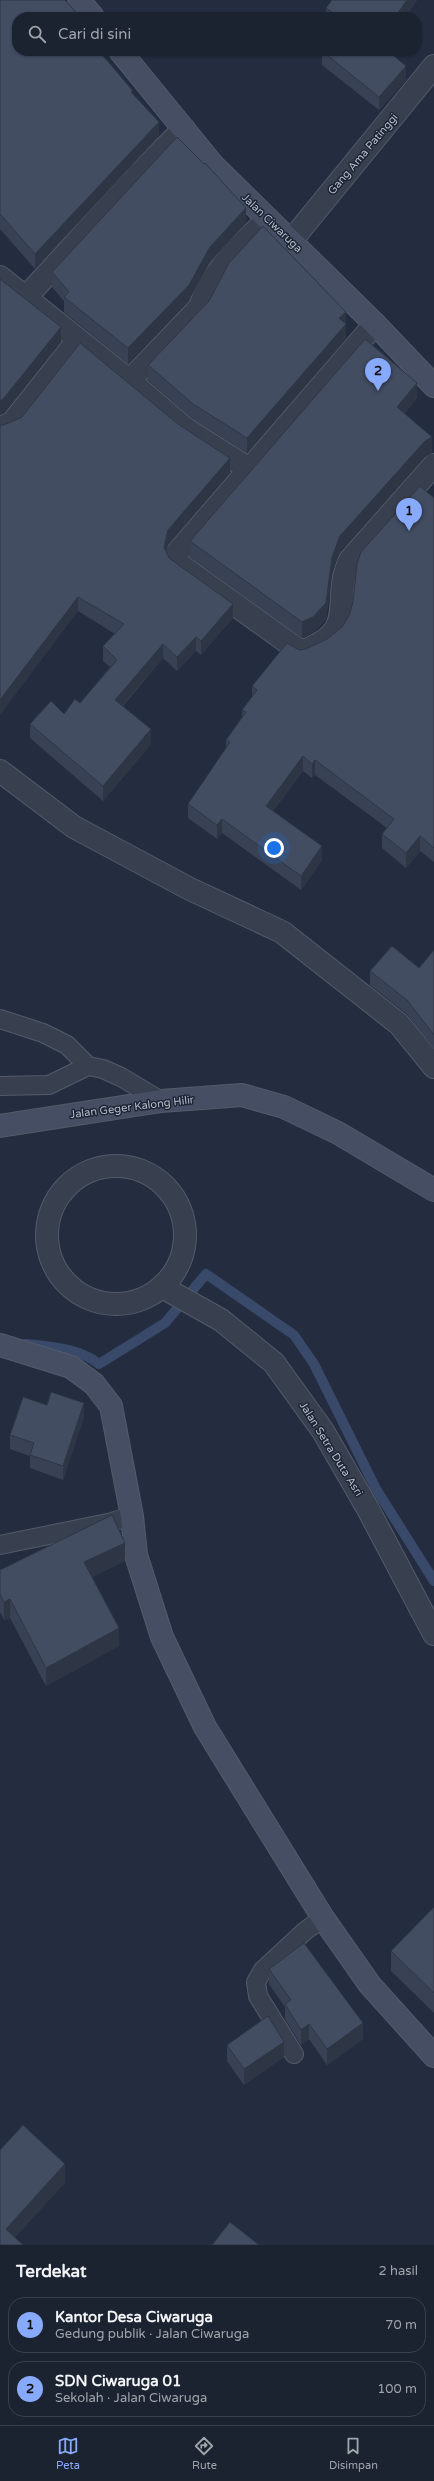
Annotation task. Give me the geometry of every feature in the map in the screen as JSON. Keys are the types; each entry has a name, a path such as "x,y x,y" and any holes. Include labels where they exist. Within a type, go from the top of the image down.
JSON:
{"street":[{"path":"79,0 89,12"},
{"name":"Jalan Ciwaruga","path":"124,56 213,166 375,324 434,386"},
{"name":"Gang Ama Patinggi","path":"291,241 434,66"},
{"path":"25,298 102,217 143,168 184,129"},
{"path":"135,375 200,307 204,292 237,250 268,220"},
{"path":"0,277 186,429 249,469"},
{"path":"375,324 177,553 176,562 301,652 334,633 342,616 345,576 350,560 434,465"},
{"path":"0,428 12,423 78,340"},
{"path":"0,771 74,827 190,889 282,932 399,1024 434,1066"},
{"name":"Jalan Geger Kalong Hilir","path":"0,1126 161,1101 242,1095 284,1107 338,1133 434,1190"},
{"path":"108,1165 116,1165 130,1166 150,1174 168,1188 179,1206 185,1227 184,1248 176,1269 164,1288 145,1298 124,1304 102,1303 81,1295 64,1282 52,1264 47,1243 48,1228 55,1200 69,1183 87,1171 108,1165"},
{"name":"Jalan Setra Duta Asri","path":"164,1288 221,1320 274,1363 323,1431 368,1508 434,1634"},
{"path":"0,1345 71,1367 94,1384 111,1406 132,1516 136,1555 162,1637 205,1727 323,1918 370,1985 434,2056"}],"lane":[{"path":"0,1019 43,1033 67,1045 88,1066 103,1069 121,1076 161,1101"},
{"path":"0,1086 49,1085 88,1066"},
{"path":"0,1545 108,1523 132,1516"},
{"path":"294,2054 258,1996 256,1982 262,1970 305,1931 323,1918"}],"building":[{"path":"0,0 65,0 76,12 12,12 12,56 103,56 133,91 131,92 159,122 35,254 0,214"},
{"path":"332,0 407,0 399,12 332,12 326,8"},
{"path":"328,56 394,56 406,66 379,97"},
{"path":"177,137 204,164 205,163 246,208 210,247 189,285 128,348 64,297 69,292 52,272"},
{"path":"263,226 346,312 339,318 346,324 247,438 193,404 148,365 209,301 229,263"},
{"path":"0,279 61,327 0,401"},
{"path":"365,339 417,383 397,407 432,437 425,441 340,536 332,557 326,603 313,617 302,622 190,541"},
{"path":"80,343 178,424 230,458 168,530 164,547 169,558 233,604 201,641 196,637 177,657 163,644 115,700 151,729 103,786 30,724 51,701 64,714 75,699 80,703 117,660 103,646 124,624 78,597 0,700 0,425 4,425 22,417"},
{"path":"420,486 434,498 434,848 420,836 406,853 382,834 394,819 315,760 312,764 303,756 266,806 322,846 301,876 222,819 217,825 188,804 230,742 226,740 246,712 242,710 257,690 252,686 287,643 299,650 306,649 327,639 342,627 349,616 353,602 357,564 361,552"},
{"path":"392,946 419,968 434,950 434,1035 407,1000 370,971"},
{"path":"51,1392 84,1403 63,1466 30,1455 34,1443 10,1435 23,1397 47,1405"},
{"path":"112,1515 125,1543 84,1562 119,1628 46,1668 10,1599 4,1602 0,1594 0,1570"},
{"path":"434,1907 434,1993 391,1951"},
{"path":"304,1943 363,2023 327,2049 309,2024 301,2030 285,2004 291,2000 269,1969"},
{"path":"268,2016 284,2042 244,2069 227,2045"},
{"path":"23,2125 65,2164 6,2229 23,2245 0,2245 0,2150"},
{"path":"230,2222 259,2245 212,2245"}],"waterway":[{"path":"26,1344 55,1347 74,1351 99,1364 165,1323 206,1274 294,1335 314,1364 376,1489 434,1581"}],"place":[{"name":"SDN Ciwaruga 01","path":"378,391"},
{"name":"Kantor Desa Ciwaruga","path":"409,531"}]}
